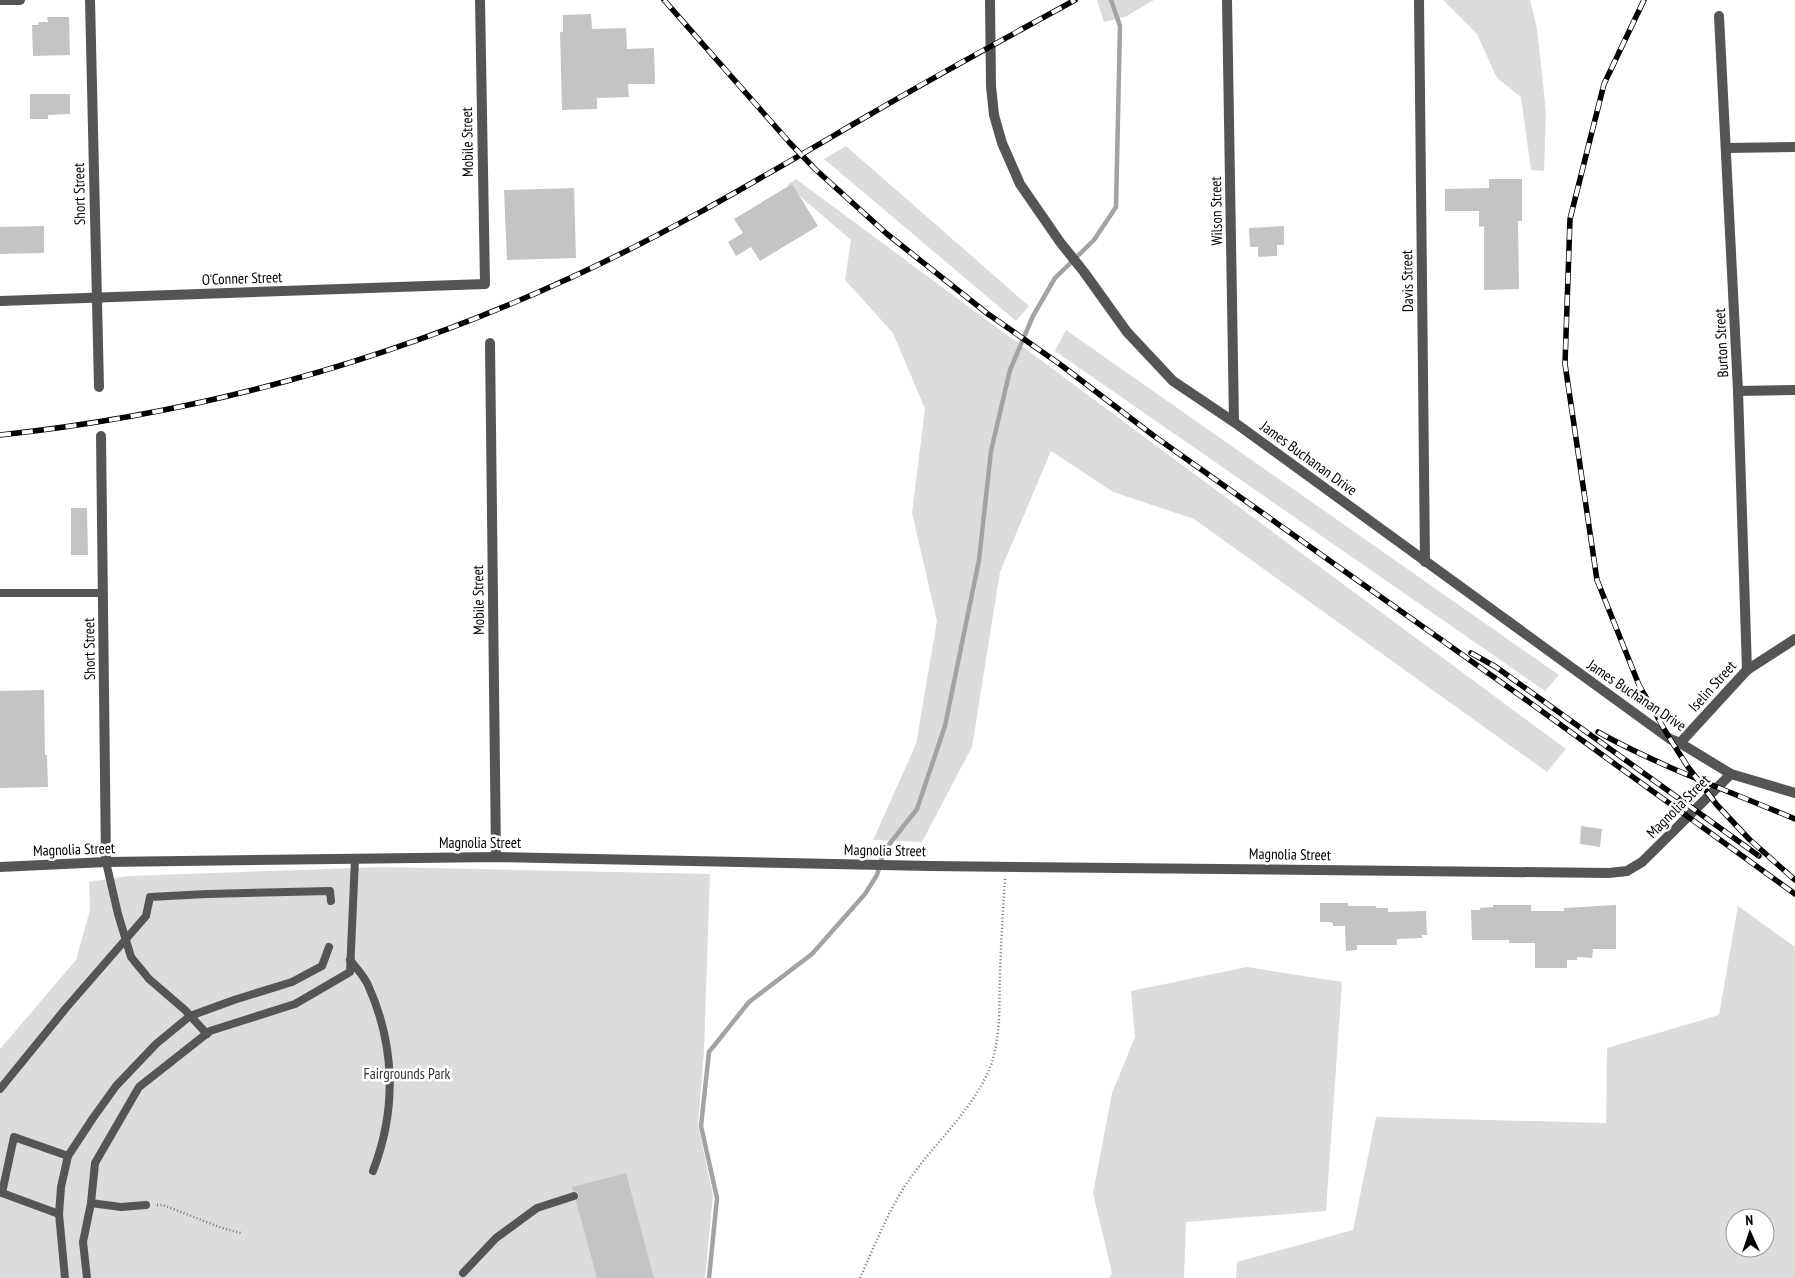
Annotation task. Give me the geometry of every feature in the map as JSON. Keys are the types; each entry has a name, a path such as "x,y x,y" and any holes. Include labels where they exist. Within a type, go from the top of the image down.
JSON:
{"street":[{"path":"0,0 20,0"},
{"name":"Short Street","path":"90,0 99,387"},
{"name":"Mobile Street","path":"480,0 485,284"},
{"name":"James Buchanan Drive","path":"990,0 991,86 994,115 1002,143 1020,184 1060,242 1127,332 1173,381 1234,422 1670,740 1680,743 1731,774 1795,793"},
{"name":"Wilson Street","path":"1227,0 1234,422"},
{"name":"Davis Street","path":"1419,0 1425,562"},
{"name":"Burton Street","path":"1719,16 1738,391 1747,670"},
{"path":"1727,148 1795,147"},
{"name":"O'Conner Street","path":"0,301 485,284"},
{"name":"Mobile Street","path":"490,343 496,856"},
{"path":"1738,391 1795,390"},
{"name":"Short Street","path":"101,436 106,862"},
{"name":"Iselin Street","path":"1680,743 1747,670 1795,639"},
{"name":"Magnolia Street","path":"0,866 106,862 496,856 868,865 1609,873 1627,871 1642,862 1731,774"}],"lane":[{"path":"0,593 103,594"},
{"path":"87,1278 83,1242 90,1203 94,1163 139,1087 207,1034 295,1004 350,972 355,859"},
{"path":"106,862 125,941 131,957 149,979 207,1034"},
{"path":"0,1089 66,1008 146,916 150,897 330,891 331,901"},
{"path":"65,1278 59,1214 61,1188 68,1156 116,1086 156,1044 190,1016 292,982 322,966 328,947"},
{"path":"350,960 367,983 380,1017 390,1063 389,1113 380,1154 373,1171"},
{"path":"59,1214 2,1193 14,1137 68,1156"},
{"path":"463,1274 496,1238 537,1208 574,1196"},
{"path":"90,1203 121,1207 146,1205"}],"path":[{"path":"860,1278 905,1186 933,1148 965,1111 980,1088 991,1063 998,1030 1005,866"},
{"path":"146,1205 163,1205 222,1228 241,1233"}],"green space":[{"path":"1097,0 1154,0 1125,17 1104,22"},
{"path":"1443,0 1530,0 1537,28 1546,112 1544,171 1531,170 1521,97 1497,78 1477,34"},
{"path":"846,146 1029,306 1016,321 824,159"},
{"path":"796,179 1566,749 1547,772 1194,519 1113,492 1051,451 1000,572 972,747 922,842 873,840 916,744 937,621 912,513 925,409 893,333 845,280 851,240 787,185"},
{"path":"1066,330 1559,675 1545,691 1055,351"},
{"name":"Fairgrounds Park","path":"385,867 710,874 704,1051 698,1125 713,1195 705,1278 0,1278 0,1049 76,960 90,910 89,882 128,876"},
{"path":"1738,906 1795,947 1795,1278 1236,1278 1237,1262 1353,1230 1376,1117 1606,1123 1607,1048 1719,1015"},
{"path":"1247,967 1342,982 1326,1211 1186,1222 1184,1278 1109,1278 1112,1273 1093,1193 1112,1093 1135,1037 1131,991"}],"building":[{"path":"591,14 592,29 626,28 627,49 654,48 655,84 628,84 629,97 597,98 597,109 562,110 560,32 563,32 563,15"},
{"path":"47,17 69,17 70,55 33,56 32,25 39,25 38,22 48,22"},
{"path":"30,94 70,94 70,114 48,115 48,119 30,119"},
{"path":"1489,179 1522,179 1522,221 1518,221 1519,289 1484,290 1484,226 1479,227 1479,211 1445,211 1445,189 1489,188"},
{"path":"792,184 818,226 760,261 751,247 736,256 728,242 743,233 734,219"},
{"path":"574,188 576,258 507,260 504,190"},
{"path":"44,226 44,253 0,254 0,227"},
{"path":"1284,226 1284,245 1277,245 1277,256 1258,257 1258,247 1250,247 1249,228"},
{"path":"71,508 87,508 88,555 71,555"},
{"path":"44,690 45,755 47,755 48,787 0,788 0,691"},
{"path":"1581,826 1602,829 1600,847 1580,844"},
{"path":"1320,903 1376,906 1376,908 1388,908 1388,912 1426,911 1427,935 1422,935 1422,938 1397,939 1397,945 1357,945 1357,950 1346,951 1345,926 1333,926 1333,923 1330,922 1320,922"},
{"path":"1493,905 1531,905 1531,911 1564,911 1564,908 1616,905 1616,949 1593,949 1592,958 1577,957 1577,960 1567,960 1567,968 1535,968 1535,943 1509,943 1509,940 1472,940 1471,910 1480,910 1480,908 1493,907"},
{"path":"626,1173 654,1278 597,1278 576,1201 579,1195 573,1191 572,1187"}],"waterway":[{"path":"709,1278 717,1198 701,1126 709,1052 749,1002 812,954 865,894 877,875 884,851 917,809 945,726 979,560 991,451 1010,370 1033,316 1055,278 1094,240 1116,207 1120,26 1111,0"}],"railway":[{"path":"664,0 815,169 887,234 988,314 1061,365 1154,436 1536,707 1795,894"},
{"path":"0,435 74,426 220,398 362,359 502,308 608,260 684,221 1075,0"},
{"path":"1644,0 1604,84 1570,219 1565,364 1597,580 1639,685 1688,767 1717,805 1749,839 1795,880"},
{"path":"1471,653 1496,667 1759,856"},
{"path":"1598,732 1671,768 1795,819"}]}
